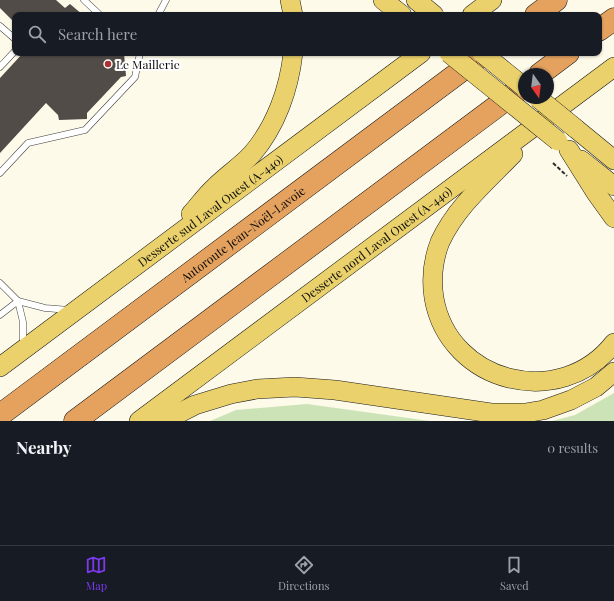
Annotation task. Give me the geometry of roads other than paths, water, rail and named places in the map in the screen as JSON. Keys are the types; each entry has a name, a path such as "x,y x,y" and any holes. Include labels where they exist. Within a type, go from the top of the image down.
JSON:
{"highway":[{"path":"540,12 556,0"},
{"path":"602,28 614,19"},
{"name":"Autoroute Jean-Noël-Lavoie","path":"0,415 481,56"},
{"path":"548,68 564,56"},
{"path":"75,421 518,90"}],"main road":[{"path":"290,0 292,12"},
{"path":"383,0 398,12"},
{"path":"466,12 477,0"},
{"path":"476,12 492,0"},
{"path":"164,243 214,188 242,164 262,140 281,103 289,79 293,56"},
{"name":"Desserte sud Laval Ouest (A-440)","path":"0,367 164,243 417,56"},
{"path":"453,56 614,186"},
{"path":"486,56 518,81"},
{"name":"Desserte nord Laval Ouest (A-440)","path":"139,421 614,67"},
{"path":"545,104 614,160"},
{"path":"557,110 471,196 450,225 440,242 434,260 432,282 436,306 444,329 454,344 464,354 491,373 517,380 533,382 545,381 572,375 594,363 614,343"},
{"path":"564,146 614,218"},
{"path":"164,421 195,405 217,398 257,389 289,387 328,389 491,414 525,413 543,410 571,400 596,387 614,372"}],"lane":[{"path":"84,0 97,12"},
{"path":"160,12 166,0"},
{"path":"0,26 12,36"},
{"path":"0,67 12,54"},
{"path":"0,173 28,143 85,130 136,77 140,56"},
{"path":"0,283 18,301 45,308 76,310"},
{"path":"0,315 18,301"},
{"path":"18,301 23,322 23,350"}],"place":[{"name":"Le Maillerie","path":"108,64"}]}
